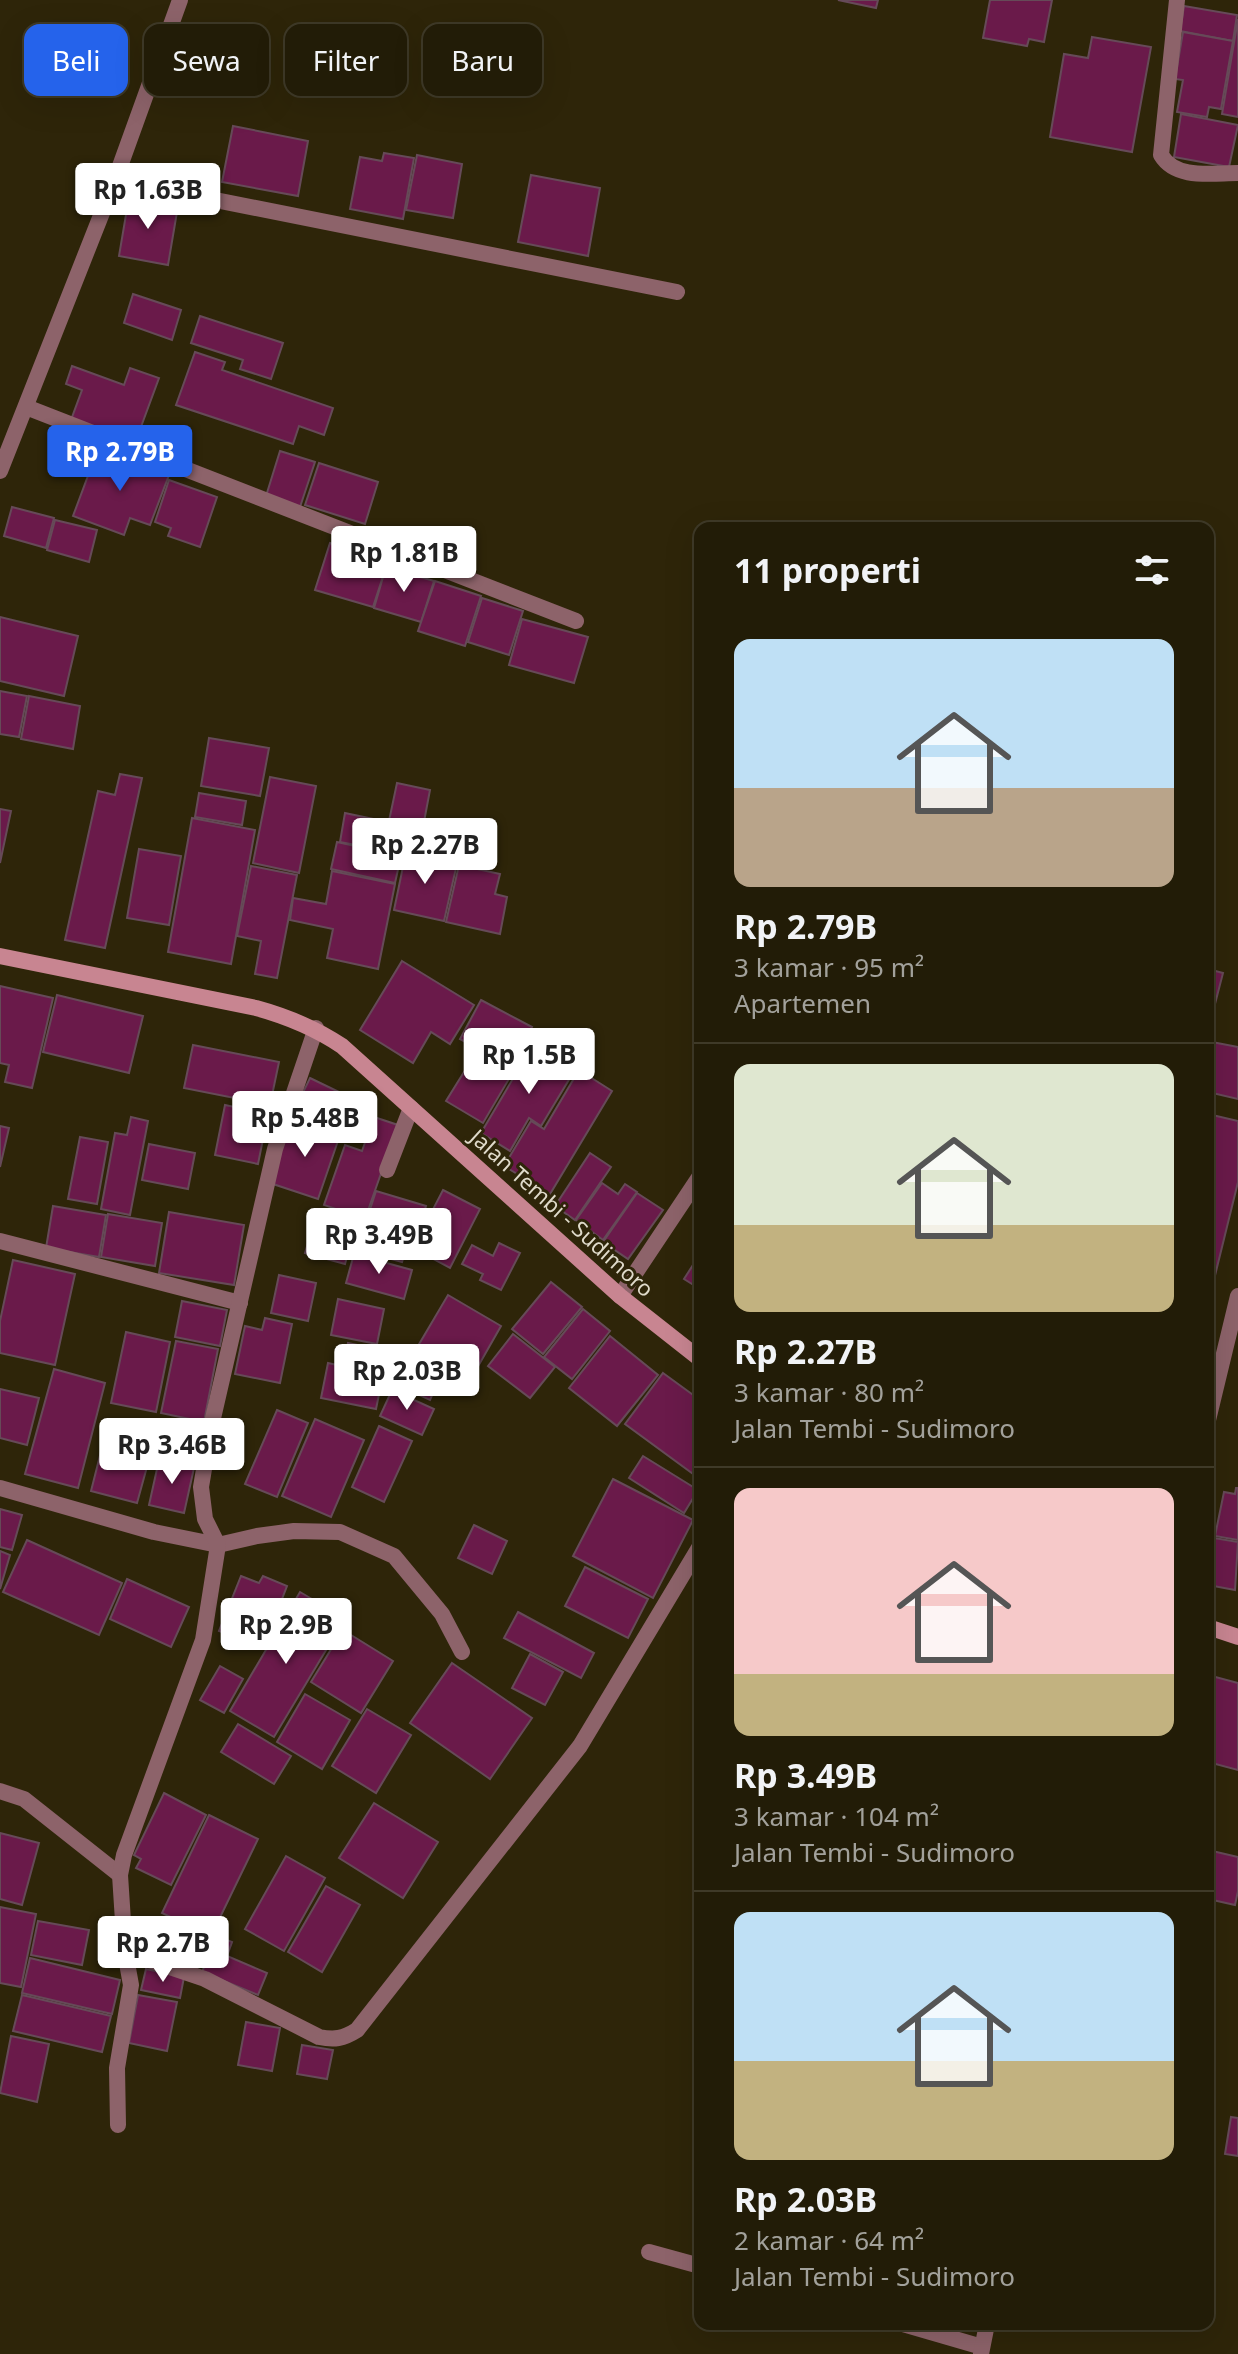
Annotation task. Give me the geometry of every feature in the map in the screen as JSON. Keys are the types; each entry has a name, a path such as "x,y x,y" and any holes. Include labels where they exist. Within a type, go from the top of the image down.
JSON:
{"main road":[{"name":"Jalan Tembi - Sudimoro","path":"0,956 256,1008 316,1028 342,1046 620,1296 694,1354"},
{"path":"1214,1629 1238,1637"}],"street":[{"path":"0,471 115,180 180,0"},
{"path":"1177,0 1161,155 1166,165 1187,173 1238,173"},
{"path":"115,180 677,292"},
{"path":"26,407 576,621"},
{"path":"118,2125 117,2068 131,1985 125,1952 120,1875 124,1855 203,1640 218,1545 205,1519 201,1487 211,1427 275,1149 316,1028"},
{"path":"387,1170 411,1108"},
{"path":"620,1296 694,1185"},
{"path":"0,1241 240,1303"},
{"path":"1214,1395 1238,1296"},
{"path":"0,1488 154,1532 218,1545 294,1531 340,1532 394,1556 442,1614 462,1652"},
{"path":"125,1952 205,1979 319,2037 345,2038 357,2030 580,1746 694,1556"},
{"path":"0,1791 24,1799 120,1875"},
{"path":"649,2252 694,2264"},
{"path":"921,2330 982,2350 986,2330"}],"building":[{"path":"838,0 878,0 876,8"},
{"path":"990,0 1052,0 1044,42 1029,39 1027,46 983,38"},
{"path":"1184,6 1237,15 1233,41 1180,31"},
{"path":"1238,19 1238,117 1222,114"},
{"path":"1183,32 1233,41 1221,109 1209,107 1207,117 1177,112 1183,80 1175,79"},
{"path":"1092,37 1151,47 1132,152 1050,137 1064,54 1088,58"},
{"path":"1181,114 1238,125 1229,167 1174,157"},
{"path":"233,126 308,141 298,196 222,182"},
{"path":"384,153 414,158 403,219 350,209 360,157 382,161"},
{"path":"417,155 462,164 453,218 406,210"},
{"path":"531,175 600,188 588,256 518,242"},
{"path":"129,197 178,206 168,265 119,256"},
{"path":"133,294 181,310 172,340 124,323"},
{"path":"200,316 283,343 271,379 240,369 243,360 191,343"},
{"path":"195,352 225,362 222,370 333,408 324,435 299,426 293,444 176,405"},
{"path":"72,366 124,385 130,368 159,378 135,443 71,420 82,390 66,384"},
{"path":"98,449 169,475 150,525 130,518 124,535 73,516"},
{"path":"280,451 315,462 300,507 266,496"},
{"path":"319,463 378,482 365,524 305,505"},
{"path":"169,480 217,497 200,547 168,536 171,528 155,522"},
{"path":"12,507 54,518 46,548 4,536"},
{"path":"55,520 97,530 89,562 47,550"},
{"path":"330,543 388,561 373,607 315,590"},
{"path":"386,567 434,581 421,622 374,608"},
{"path":"435,581 481,596 465,646 418,631"},
{"path":"482,598 523,611 509,655 468,642"},
{"path":"0,617 78,636 64,696 0,681"},
{"path":"522,619 588,637 574,683 509,665"},
{"path":"0,691 27,696 19,737 0,734"},
{"path":"29,696 80,706 73,749 21,739"},
{"path":"209,738 269,748 260,796 201,786"},
{"path":"120,774 142,778 105,948 65,940 98,791 115,795"},
{"path":"270,777 316,786 299,873 253,863"},
{"path":"397,783 430,790 423,827 389,821"},
{"path":"199,793 246,801 242,825 195,817"},
{"path":"0,809 11,811 0,863"},
{"path":"345,813 407,826 402,854 340,842"},
{"path":"192,818 255,830 231,964 168,952"},
{"path":"337,842 401,856 395,883 331,869"},
{"path":"416,847 441,852 439,865 456,868 444,921 394,910 405,857 413,859"},
{"path":"139,849 181,856 169,925 127,918"},
{"path":"459,865 500,874 495,894 507,897 500,934 446,922"},
{"path":"251,866 297,875 277,978 255,974 261,941 237,936"},
{"path":"332,871 395,884 378,969 327,958 333,929 290,920 293,898 326,904"},
{"path":"402,961 474,1005 450,1044 431,1032 413,1063 360,1030"},
{"path":"1214,971 1223,973 1214,1008"},
{"path":"0,986 53,998 32,1088 5,1082 9,1065 0,1063"},
{"path":"57,995 143,1016 129,1073 43,1052"},
{"path":"481,1000 532,1027 511,1067 460,1039"},
{"path":"1214,1042 1238,1047 1238,1099 1214,1093"},
{"path":"534,1043 576,1068 541,1126 529,1118 510,1151 481,1133"},
{"path":"193,1045 279,1062 270,1105 184,1088"},
{"path":"477,1051 513,1072 483,1123 446,1101"},
{"path":"579,1070 612,1091 550,1194 504,1166 531,1121 544,1129"},
{"path":"310,1078 374,1109 359,1138 296,1107"},
{"path":"225,1105 268,1114 258,1164 215,1155"},
{"path":"1214,1115 1238,1121 1238,1182 1214,1280"},
{"path":"131,1117 148,1121 130,1215 101,1209 115,1133 127,1135"},
{"path":"374,1117 398,1125 365,1219 324,1205 345,1145 362,1151"},
{"path":"292,1119 340,1135 318,1199 270,1183"},
{"path":"0,1126 9,1128 0,1167"},
{"path":"80,1137 108,1142 97,1204 68,1199"},
{"path":"149,1144 195,1153 188,1189 142,1180"},
{"path":"590,1153 611,1167 575,1220 555,1206"},
{"path":"602,1183 618,1194 625,1184 637,1192 603,1240 576,1220"},
{"path":"443,1190 480,1209 450,1268 413,1248"},
{"path":"376,1191 426,1206 417,1238 366,1222"},
{"path":"637,1193 663,1210 628,1259 603,1242"},
{"path":"53,1206 106,1215 99,1257 46,1248"},
{"path":"169,1212 244,1225 234,1285 159,1273"},
{"path":"317,1213 356,1224 345,1264 305,1253"},
{"path":"108,1214 162,1223 155,1266 101,1257"},
{"path":"365,1230 408,1243 402,1262 359,1250"},
{"path":"499,1243 520,1253 501,1290 480,1280 483,1274 462,1264 472,1245 493,1256"},
{"path":"354,1254 412,1270 404,1299 346,1283"},
{"path":"13,1260 75,1274 55,1365 0,1353 0,1321"},
{"path":"694,1263 694,1285 684,1279"},
{"path":"279,1275 316,1283 308,1321 271,1313"},
{"path":"551,1282 582,1307 543,1354 512,1329"},
{"path":"448,1295 501,1326 472,1377 418,1346"},
{"path":"338,1299 384,1309 377,1344 331,1335"},
{"path":"182,1301 227,1310 220,1346 175,1337"},
{"path":"583,1309 610,1331 572,1379 544,1357"},
{"path":"265,1318 292,1324 280,1383 235,1374 245,1326 262,1330"},
{"path":"126,1332 170,1342 156,1412 111,1403"},
{"path":"513,1334 555,1367 530,1398 488,1366"},
{"path":"610,1336 658,1375 617,1426 569,1388"},
{"path":"176,1341 218,1349 204,1422 161,1413"},
{"path":"348,1343 396,1353 392,1372 344,1362"},
{"path":"405,1356 442,1373 430,1400 393,1383"},
{"path":"328,1363 383,1375 376,1409 321,1398"},
{"path":"54,1369 105,1383 78,1488 25,1474"},
{"path":"663,1373 694,1396 694,1475 625,1424"},
{"path":"0,1389 39,1398 27,1445 0,1438"},
{"path":"392,1390 434,1409 422,1435 380,1416"},
{"path":"277,1410 308,1423 277,1497 245,1484"},
{"path":"315,1419 364,1440 331,1517 282,1496"},
{"path":"379,1426 412,1441 384,1502 352,1487"},
{"path":"106,1432 153,1445 137,1503 91,1491"},
{"path":"643,1456 694,1488 694,1497 684,1513 629,1478"},
{"path":"159,1460 194,1468 184,1513 149,1505"},
{"path":"613,1479 693,1520 653,1598 573,1556"},
{"path":"1236,1488 1238,1540 1215,1536 1224,1492 1235,1494"},
{"path":"0,1509 22,1515 12,1550 0,1547"},
{"path":"474,1525 507,1541 492,1574 458,1558"},
{"path":"1214,1538 1238,1542 1235,1590 1214,1586"},
{"path":"27,1540 122,1583 99,1635 3,1592"},
{"path":"0,1551 10,1555 0,1589"},
{"path":"585,1567 648,1599 628,1638 565,1606"},
{"path":"241,1576 259,1583 263,1576 287,1586 263,1648 219,1631"},
{"path":"127,1579 189,1607 171,1647 110,1619"},
{"path":"300,1592 334,1612 326,1623 338,1630 274,1737 230,1711"},
{"path":"518,1612 594,1653 581,1678 504,1638"},
{"path":"343,1630 393,1661 361,1713 311,1682"},
{"path":"530,1654 563,1672 545,1705 512,1688"},
{"path":"452,1663 532,1718 490,1779 410,1723"},
{"path":"220,1666 243,1679 224,1713 200,1700"},
{"path":"1214,1677 1238,1683 1238,1770 1214,1764"},
{"path":"305,1694 350,1720 322,1769 277,1742"},
{"path":"367,1709 411,1735 376,1793 332,1766"},
{"path":"238,1724 291,1756 274,1784 221,1752"},
{"path":"164,1793 206,1815 171,1885 136,1868 141,1859 134,1855"},
{"path":"374,1803 438,1842 403,1898 339,1858"},
{"path":"209,1815 258,1839 211,1936 162,1913"},
{"path":"0,1833 39,1843 22,1905 0,1899"},
{"path":"1214,1851 1238,1857 1235,1905 1214,1900"},
{"path":"286,1856 325,1878 284,1951 245,1929"},
{"path":"326,1886 360,1905 322,1972 288,1952"},
{"path":"0,1907 36,1914 21,1987 0,1983"},
{"path":"38,1921 89,1930 82,1965 31,1955"},
{"path":"139,1921 205,1946 197,1969 130,1945"},
{"path":"217,1936 232,1942 227,1956 267,1973 258,1995 202,1972"},
{"path":"30,1958 120,1980 112,2014 22,1993"},
{"path":"146,1969 184,1977 180,1998 141,1990"},
{"path":"22,1995 111,2016 102,2052 13,2031"},
{"path":"138,1995 177,2002 167,2051 129,2043"},
{"path":"246,2022 280,2028 272,2071 238,2065"},
{"path":"11,2036 49,2044 37,2102 0,2093"},
{"path":"302,2045 333,2050 327,2079 297,2074"},
{"path":"1231,2117 1238,2118 1238,2156 1225,2154"}]}
